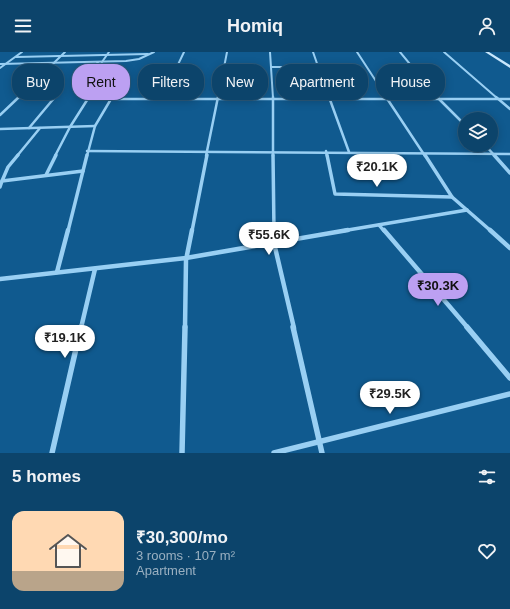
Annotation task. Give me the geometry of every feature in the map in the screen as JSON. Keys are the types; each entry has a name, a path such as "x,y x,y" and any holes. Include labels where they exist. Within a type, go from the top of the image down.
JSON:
{"street":[{"path":"0,68 22,52"},
{"path":"0,115 65,52"},
{"path":"46,175 70,127 93,90 75,90 109,52"},
{"path":"0,64 130,61 154,52"},
{"path":"178,64 184,52"},
{"path":"225,64 227,52"},
{"path":"270,52 273,99 274,243 322,453"},
{"path":"313,52 317,64"},
{"path":"357,52 376,81"},
{"path":"400,52 410,64"},
{"path":"444,52 510,109"},
{"path":"487,52 510,68"},
{"path":"16,57 148,54"},
{"path":"505,64 510,64"},
{"path":"271,67 276,67"},
{"path":"56,272 95,126 111,100 138,99"},
{"path":"268,99 276,99"},
{"path":"445,99 510,99"},
{"path":"29,128 52,100"},
{"path":"182,453 186,258 218,100"},
{"path":"330,100 349,152"},
{"path":"388,100 452,197 510,248"},
{"path":"440,100 458,118"},
{"path":"0,129 95,126"},
{"path":"0,187 8,167 40,128"},
{"path":"88,152 273,151 510,154"},
{"path":"326,152 334,194 452,197"},
{"path":"493,153 510,173"},
{"path":"2,181 83,171"},
{"path":"0,279 186,258 467,210"},
{"path":"379,225 510,378"},
{"path":"52,453 96,269"},
{"path":"274,453 510,394"}]}
